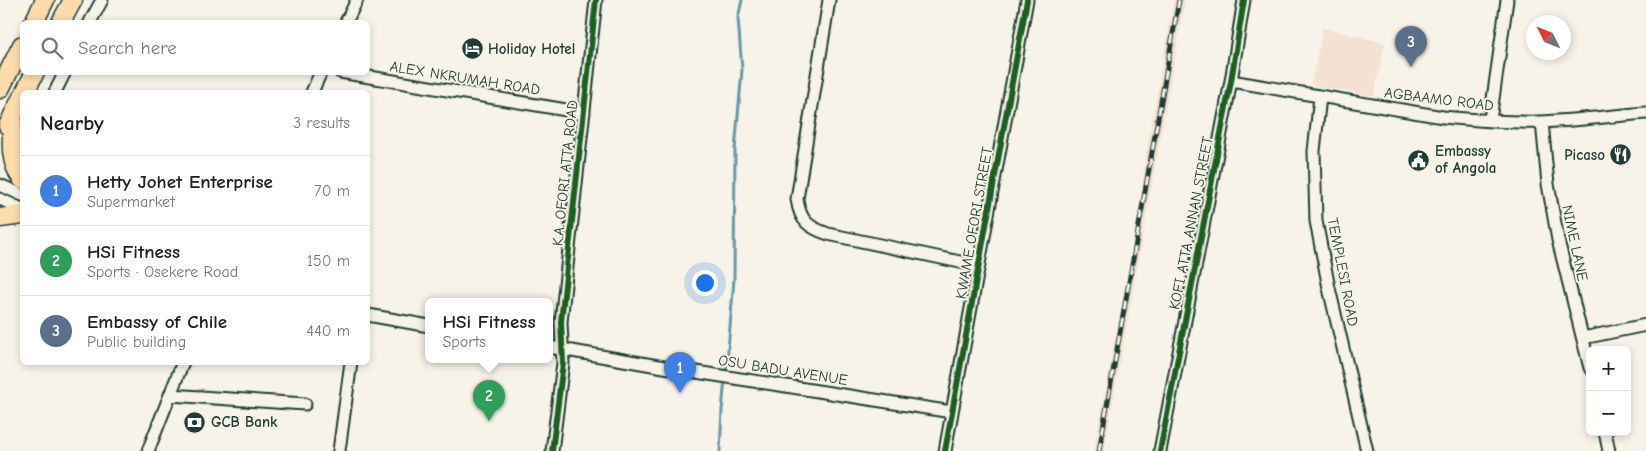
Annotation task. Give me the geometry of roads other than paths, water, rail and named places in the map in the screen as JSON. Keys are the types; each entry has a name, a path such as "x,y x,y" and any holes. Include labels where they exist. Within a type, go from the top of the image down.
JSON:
{"highway":[{"path":"34,20 39,0"},
{"path":"34,20 45,0"},
{"path":"62,20 73,0"},
{"path":"0,88 20,49"},
{"path":"26,90 34,75"},
{"path":"0,141 20,102"},
{"path":"14,115 11,153 20,169"},
{"path":"0,218 20,215"}],"street":[{"path":"91,20 102,0"},
{"path":"347,20 356,0"},
{"name":"K.A. OFORI ATTA ROAD","path":"552,451 563,363 561,322 596,0"},
{"path":"829,0 797,199 799,214 815,230 828,234 979,266"},
{"name":"KWAME OFORI STREET","path":"945,451 1027,0"},
{"name":"KOFI ATTA ANNAN STREET","path":"1160,451 1231,81 1244,0"},
{"path":"1490,120 1507,0"},
{"path":"56,90 64,75"},
{"path":"313,90 320,75"},
{"name":"ALEX NKRUMAH ROAD","path":"358,75 584,113"},
{"name":"AGBAAMO ROAD","path":"1231,81 1443,118 1542,122 1646,113"},
{"name":"TEMPLESI ROAD","path":"1320,97 1314,151 1316,221 1329,288 1367,451"},
{"name":"NIME LANE","path":"1542,122 1552,206 1568,282 1586,351"},
{"path":"0,185 20,194"},
{"path":"0,199 20,209"},
{"path":"370,314 425,325"},
{"path":"1583,338 1646,325"},
{"name":"OSU BADU AVENUE","path":"553,348 952,412"},
{"path":"148,451 183,365"},
{"path":"340,451 351,365"},
{"path":"170,395 305,404"},
{"path":"1606,436 1609,451"}],"waterway":[{"path":"726,373 734,280 735,150 742,70 738,18 742,0"},
{"path":"720,451 725,379"}],"railway":[{"path":"1099,451 1179,0"}],"place":[{"name":"Holiday Hotel","path":"472,49"},
{"name":"Embassy of Chile","path":"1411,67"},
{"name":"Picaso","path":"1621,155"},
{"name":"Embassy of Angola","path":"1419,160"},
{"name":"Hetty Johet Enterprise","path":"680,393"},
{"name":"HSi Fitness","path":"489,421"},
{"name":"GCB Bank","path":"195,422"}]}
